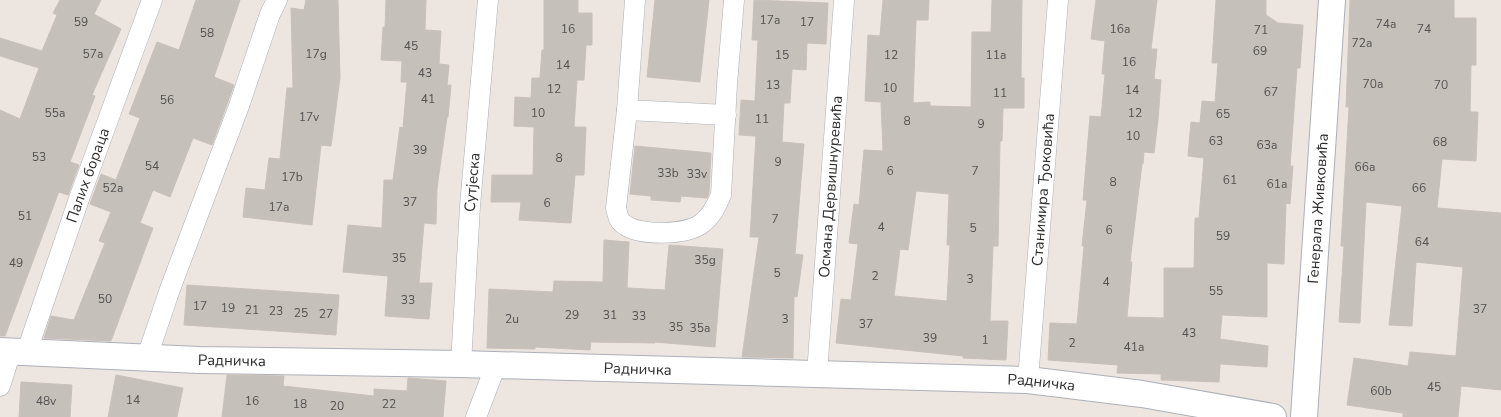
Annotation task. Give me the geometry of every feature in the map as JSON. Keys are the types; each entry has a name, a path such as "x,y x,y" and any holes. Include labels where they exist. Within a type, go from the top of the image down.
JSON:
{"street":[{"name":"Палих бораца","path":"0,386 13,351 80,196 152,0"},
{"path":"147,357 170,289 239,106 270,14 277,0"},
{"name":"Сутјеска","path":"461,364 470,206 488,0"},
{"path":"635,0 627,110 616,208 618,219 626,226 646,232 681,232 692,229 700,225 716,207 721,195 734,0"},
{"name":"Османа Дервишнуревића","path":"816,374 844,0"},
{"name":"Станимира Ђоковића","path":"1028,380 1058,0"},
{"name":"Генерала Живковића","path":"1304,417 1332,0"},
{"path":"627,110 726,115"},
{"name":"Радничка","path":"13,351 199,360 461,364 1028,380 1142,394 1273,417"},
{"path":"476,417 496,365"}],"building":[{"path":"60,0 101,0 94,14 121,29 92,95 95,96 70,162 79,165 68,195 59,192 58,194 5,336 0,336 0,110 20,119 39,68 0,56 0,38 42,51 57,15 53,13"},
{"path":"196,0 240,0 214,77 234,85 212,145 193,138 170,197 153,190 140,223 153,228 111,341 44,338 51,316 74,320 105,243 99,241 111,212 90,204 101,174 116,180 140,118 129,114 157,42 179,50"},
{"path":"306,0 338,0 340,78 331,146 321,145 312,225 243,217 246,188 265,190 269,158 280,159 287,88 293,88 291,8 304,10"},
{"path":"386,0 426,0 425,30 441,31 439,64 449,65 447,85 451,85 437,188 436,224 424,223 419,283 432,283 429,319 385,316 388,276 343,272 348,225 382,228 384,180 393,180 400,127 403,128 407,82 401,82 402,61 381,60"},
{"path":"544,0 578,0 578,13 592,13 592,45 586,45 584,80 577,80 574,127 586,127 584,175 575,175 571,223 519,220 521,202 491,202 492,175 533,175 534,127 514,126 515,97 531,98 532,78 540,78 542,50 544,50"},
{"path":"655,0 709,0 700,82 647,77"},
{"path":"754,0 828,3 826,44 807,43 806,70 792,69 790,103 784,103 782,142 804,144 795,254 803,255 797,297 794,296 793,358 742,357 759,237 750,237 756,136 739,135 741,100 755,101 758,40 752,40"},
{"path":"883,0 929,0 928,20 916,20 913,103 930,102 930,106 971,107 972,32 991,32 992,0 1022,0 1021,78 1024,78 1024,108 1003,108 1002,141 1000,141 998,246 993,246 990,321 1008,321 1006,360 963,358 963,356 836,343 841,299 851,300 858,244 849,243 854,204 859,205 864,150 883,151 881,102 865,101 868,35 880,36","holes":["916,191 949,194 947,245 950,245 947,301 894,296 900,249 908,250"]},
{"path":"1096,0 1157,0 1151,49 1157,49 1154,79 1161,80 1158,120 1154,153 1144,152 1142,164 1130,262 1132,262 1127,317 1164,318 1164,268 1194,268 1195,218 1199,218 1204,158 1188,156 1191,122 1200,123 1202,101 1215,102 1218,63 1212,63 1216,0 1266,0 1266,15 1278,23 1303,25 1300,68 1297,68 1290,166 1293,166 1290,204 1286,203 1284,264 1267,263 1267,317 1222,315 1220,339 1268,346 1267,367 1220,364 1219,382 1161,380 1161,374 1117,373 1118,365 1048,360 1050,323 1077,324 1087,200 1083,200 1090,116 1101,117 1105,74 1102,74 1105,41 1091,39"},
{"path":"1350,0 1454,0 1454,18 1476,18 1476,65 1471,65 1470,112 1478,112 1476,161 1442,159 1437,208 1501,213 1501,390 1461,386 1458,417 1403,417 1403,413 1347,405 1354,358 1408,366 1410,352 1456,356 1463,267 1416,262 1412,326 1389,325 1402,206 1366,202 1360,323 1339,322 1344,246 1341,246 1349,107 1346,107"},
{"path":"635,146 711,153 709,193 707,198 681,196 680,202 651,200 651,196 630,194"},
{"path":"604,240 629,242 627,288 665,290 669,245 723,249 715,347 655,342 591,342 590,350 535,347 535,349 487,348 489,289 553,292 554,281 603,282"},
{"path":"187,285 339,295 336,335 184,325"},
{"path":"116,375 183,388 177,417 108,417"},
{"path":"227,375 284,376 283,386 374,396 374,389 407,391 408,378 446,381 443,417 222,417"},
{"path":"21,382 72,385 70,417 19,417"}]}
